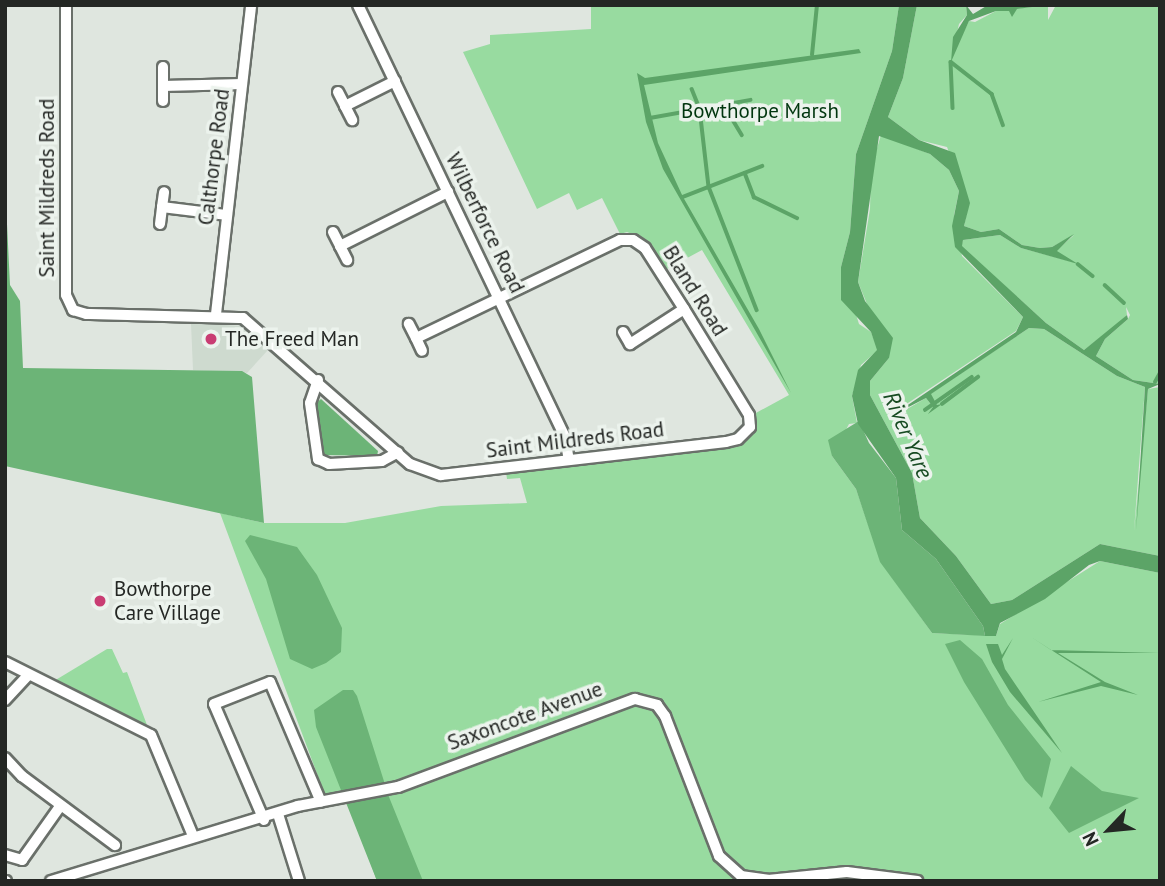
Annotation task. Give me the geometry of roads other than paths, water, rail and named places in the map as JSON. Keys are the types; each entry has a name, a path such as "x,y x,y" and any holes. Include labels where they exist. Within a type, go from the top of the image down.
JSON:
{"street":[{"name":"Saint Mildreds Road","path":"66,5 68,304 86,314 216,314 252,323 419,469 440,475 738,439 751,421"},
{"name":"Calthorpe Road","path":"216,314 251,5"},
{"name":"Wilberforce Road","path":"358,5 565,438 569,460"},
{"path":"163,67 163,101"},
{"path":"345,106 396,81"},
{"path":"163,86 242,84"},
{"path":"338,92 352,120"},
{"path":"160,224 164,192"},
{"path":"340,246 449,192"},
{"path":"162,207 226,215"},
{"path":"333,232 347,260"},
{"name":"Bland Road","path":"499,298 620,240 633,240 645,248 751,421"},
{"path":"416,338 499,298"},
{"path":"623,332 633,349 684,309"},
{"path":"409,324 422,351"},
{"path":"318,380 310,403 318,459 329,464 382,461 398,452"},
{"path":"5,662 151,735 193,836"},
{"path":"5,700 28,675"},
{"path":"264,820 214,704 270,682 321,802"},
{"name":"Saxoncote Avenue","path":"51,881 193,836 264,820 321,802 398,787 600,708 646,699 665,716 719,856 740,878 768,880 847,872 917,881"},
{"path":"5,758 61,805 116,845"},
{"path":"5,855 22,860 61,805"},
{"path":"278,814 299,881"}],"waterway":[{"path":"812,55 817,5"},
{"path":"951,62 992,94 1003,125"},
{"path":"951,62 953,108"},
{"path":"692,89 700,109 709,187 757,310"},
{"path":"650,118 750,100"},
{"path":"724,105 742,135"},
{"path":"683,197 762,166"},
{"path":"745,173 754,197 797,218"},
{"path":"1078,264 1093,276"},
{"path":"1105,285 1124,303"},
{"path":"1155,382 1160,373"},
{"name":"River Yare","path":"925,410 972,377"},
{"path":"942,404 978,377"}],"place":[{"name":"The Freed Man","path":"211,339"},
{"name":"Bowthorpe Care Village","path":"100,601"}],"park label":[{"name":"Bowthorpe Marsh","path":"760,111"}]}
